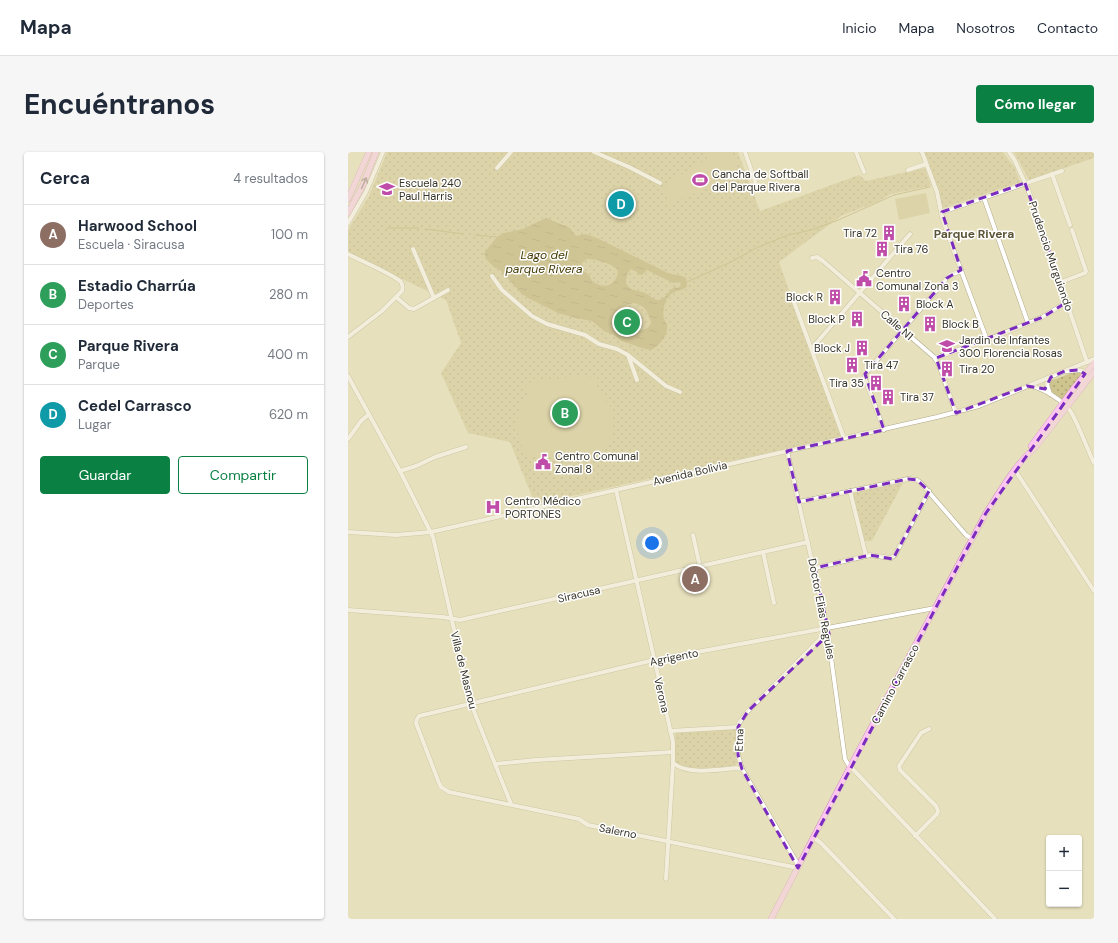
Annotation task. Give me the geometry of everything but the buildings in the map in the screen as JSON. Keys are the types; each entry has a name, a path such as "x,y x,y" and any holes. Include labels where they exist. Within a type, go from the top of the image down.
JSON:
{"main road":[{"path":"348,199 369,152"},
{"path":"348,213 363,185 376,152"},
{"name":"Camino Carrasco","path":"771,919 850,767 972,539 999,492 1028,454 1034,449 1094,363"},
{"name":"Camino Carrasco","path":"1065,406 1094,372"}],"street":[{"path":"348,223 366,192 383,152"},
{"path":"497,168 511,152"},
{"path":"594,152 629,167 660,183"},
{"path":"745,152 758,190"},
{"path":"856,152 864,172"},
{"path":"922,152 937,192 942,217 987,340"},
{"name":"Prudencio Murguiondo","path":"1009,152 1014,159 1025,183 1087,362"},
{"path":"908,170 926,164"},
{"path":"942,212 1062,171"},
{"path":"1052,174 1070,225"},
{"path":"984,198 1028,323"},
{"path":"1060,282 1086,272 1072,230"},
{"path":"813,346 910,234"},
{"path":"413,249 434,298"},
{"path":"348,254 393,276 402,283 402,289 396,297 371,320 348,337"},
{"name":"Calle N1","path":"812,258 817,257 823,261 935,358 956,413"},
{"path":"884,430 865,377 867,372 947,278 950,275 961,271"},
{"path":"492,276 502,290 532,316 547,324 585,335 599,344 617,349 628,355 666,386 680,392"},
{"path":"396,297 410,308 416,308 448,290"},
{"path":"794,302 810,350 844,438"},
{"path":"935,358 987,340 1043,317 1067,302"},
{"path":"628,355 637,380"},
{"name":"Avenida Bolivia","path":"348,532 396,535 430,532 884,430 979,406 1094,359"},
{"name":"Avenida Bolivia","path":"1065,371 1070,372 1080,370 1085,374"},
{"name":"Camino Carrasco","path":"1078,392 1078,389 1086,378 1085,374"},
{"name":"Villa de Masnou","path":"348,376 400,471 435,543 471,704 511,804"},
{"path":"1050,394 1047,384 1051,376"},
{"path":"1028,386 1039,388 1050,394 1070,411 1094,463"},
{"path":"348,439 368,415"},
{"path":"400,471 466,447"},
{"name":"Doctor Elias Regules","path":"787,451 827,628 845,759 850,767"},
{"path":"1015,470 1094,591"},
{"path":"799,502 908,479 917,480 929,491 966,535 972,539"},
{"name":"Verona","path":"616,490 670,731 673,752 666,879"},
{"path":"850,491 866,556"},
{"path":"814,568 870,555 888,558 893,556 929,491"},
{"path":"693,535 700,567"},
{"name":"Siracusa","path":"348,610 443,617 460,620 808,542"},
{"path":"763,552 774,604"},
{"name":"Agrigento","path":"441,787 416,723 420,716 654,660 936,608"},
{"name":"Etna","path":"798,868 796,861 742,769 738,755 738,727 748,711 821,638 828,634"},
{"path":"670,731 738,727"},
{"path":"915,836 937,814 938,811 936,806 900,770 899,766 921,733 929,729"},
{"path":"495,764 536,760 673,752"},
{"path":"673,763 680,767 695,771 736,768 742,769"},
{"path":"850,767 995,919"},
{"name":"Salerno","path":"441,787 449,792 579,819 588,825 668,840 798,868"},
{"path":"814,838 821,843 894,919"}],"highlighted area":[{"path":"1025,183 1067,302 1043,317 936,358 956,413 1027,386 1045,389 1051,377 1065,371 1079,370 1085,374 986,513 798,868 742,769 738,755 738,727 748,711 829,634 815,568 870,555 893,559 929,491 917,480 908,479 799,502 787,451 884,430 865,374 947,278 961,270 942,212"}],"shaded area":[{"path":"387,152 738,152 760,211 859,175 866,181 925,168 931,186 891,194 877,202 841,216 779,262 841,436 840,437 535,504 510,442 468,433 441,373 461,343 446,300 348,253 348,230 369,196"},
{"name":"Cancha de Softball del Parque Rivera","path":"704,152 731,152 740,176 670,203 664,185 707,159"},
{"path":"925,152 1003,152 1015,168 1020,182 943,208"},
{"path":"1014,152 1094,152 1094,158 1029,180"},
{"path":"926,193 930,213 899,220 895,199"},
{"path":"1077,371 1082,374 1063,400 1049,389 1048,386 1050,381"},
{"path":"577,377 598,378 597,389 604,395 606,402 609,403 613,420 612,438 608,439 608,446 601,452 562,458 529,456 524,452 516,427 522,401 528,394 525,383"},
{"path":"904,481 872,541 864,541 853,494 856,491"},
{"path":"735,729 737,733 738,762 735,766 693,769 680,766 675,763 675,733"}],"water":[{"name":"Lago del parque Rivera","path":"546,218 570,228 576,236 585,234 597,238 668,273 686,278 687,287 672,293 666,301 663,316 667,329 663,340 651,350 645,349 622,341 614,335 604,331 592,321 558,313 522,294 500,270 494,267 487,260 484,253 497,237 504,233 523,229","holes":["587,259 604,262 618,270 614,282 603,286 594,282 589,275 581,269 582,263","631,269 642,275 647,270 673,283 680,282 681,285 678,288 673,288 661,300 656,300 645,293 633,290 626,284 626,278","634,303 642,307 648,314 651,322 650,326 644,330 632,330 626,328 620,322 617,315 624,307"]}],"waterway":[{"path":"687,282 731,262 756,248 788,235 811,230 836,221 894,195 930,187"},
{"path":"387,228 419,228"},
{"path":"425,229 464,234"},
{"path":"475,235 497,237"}],"place":[{"name":"Cancha de Softball del Parque Rivera","path":"700,180"},
{"name":"Escuela 240 Paul Harris","path":"387,189"},
{"name":"Cedel Carrasco","path":"621,204"},
{"name":"Tira 72","path":"889,233"},
{"name":"Tira 76","path":"882,249"},
{"name":"Centro Comunal Zona 3","path":"864,279"},
{"name":"Block R","path":"835,297"},
{"name":"Block A","path":"904,304"},
{"name":"Block P","path":"857,319"},
{"name":"Parque Rivera","path":"627,322"},
{"name":"Block B","path":"930,324"},
{"name":"Jardin de Infantes 300 Florencia Rosas","path":"947,346"},
{"name":"Block J","path":"862,348"},
{"name":"Tira 47","path":"852,365"},
{"name":"Tira 20","path":"947,369"},
{"name":"Tira 35","path":"876,383"},
{"name":"Tira 37","path":"888,397"},
{"name":"Estadio Charrúa","path":"565,413"},
{"name":"Centro Comunal Zonal 8","path":"543,462"},
{"name":"Centro Médico PORTONES","path":"493,507"},
{"name":"Harwood School","path":"695,579"}],"district":[{"name":"Parque Rivera","path":"974,234"}]}
